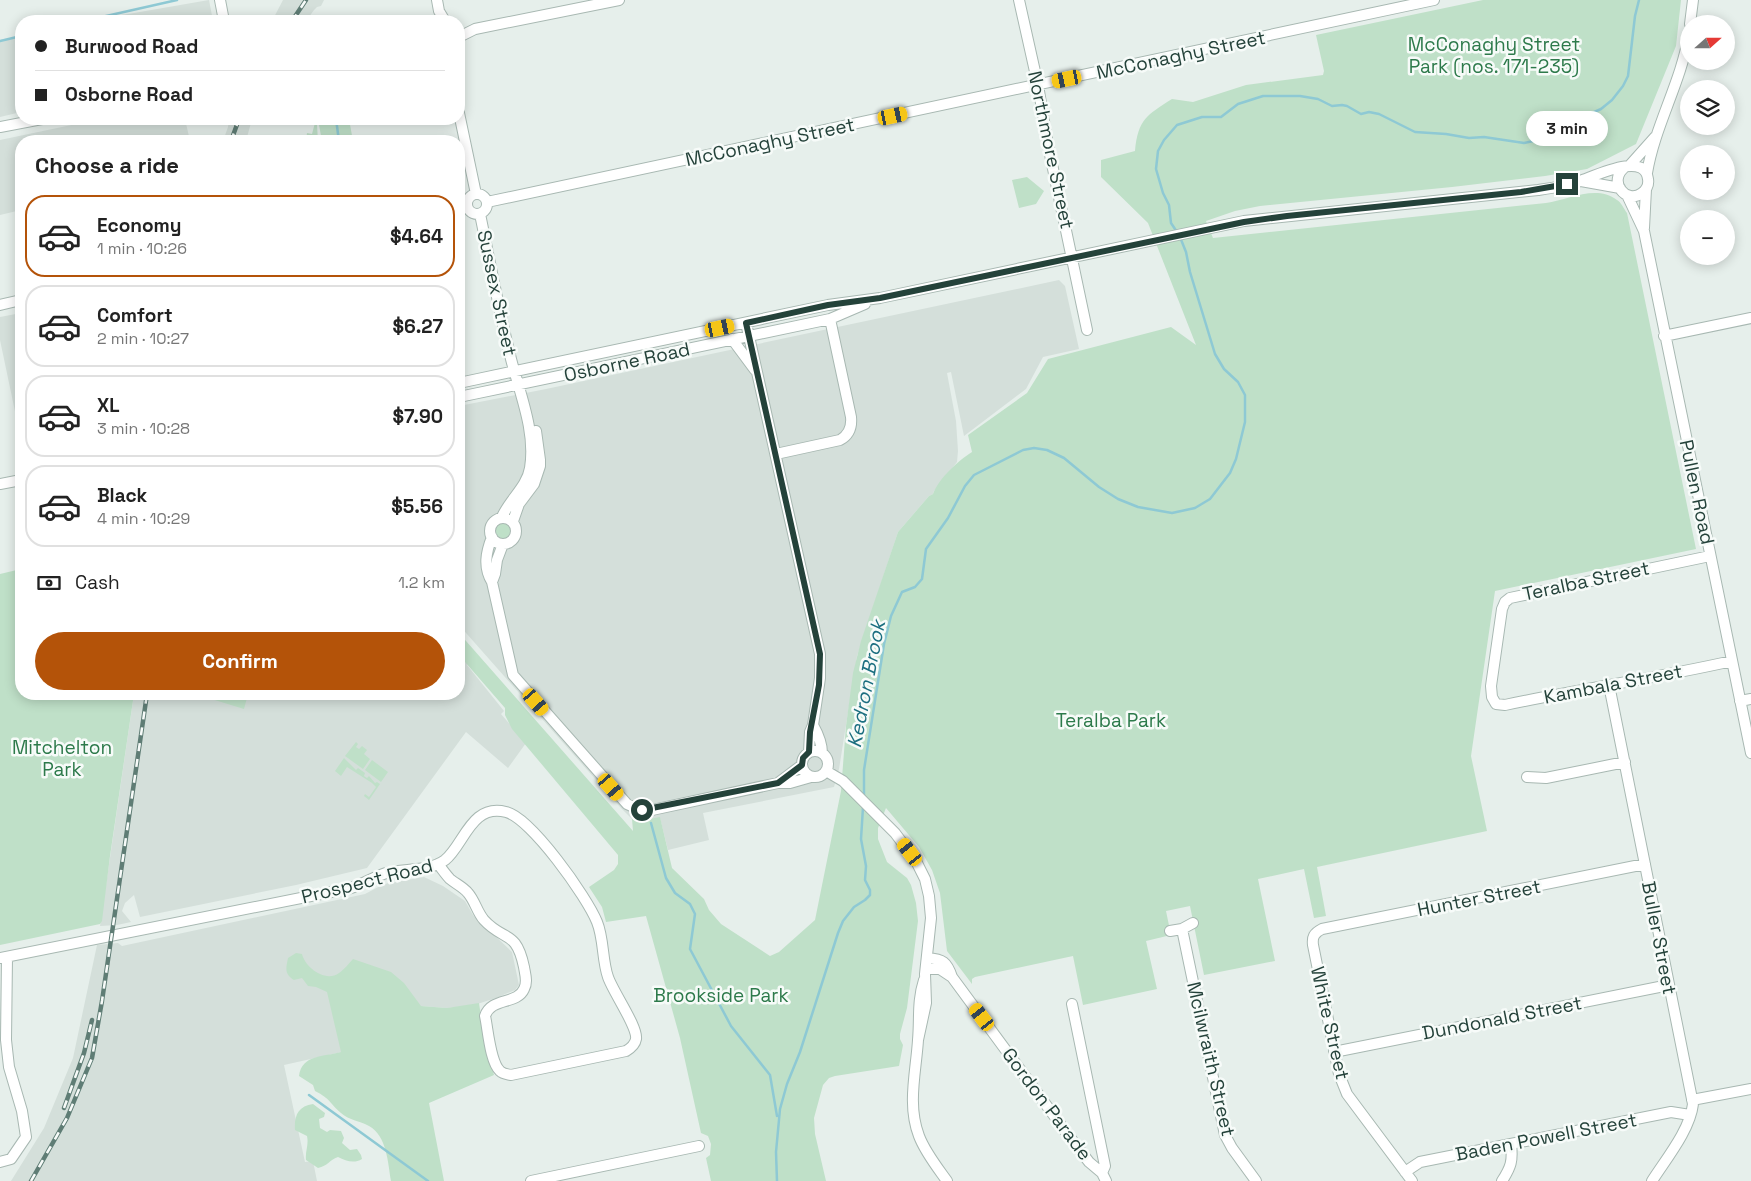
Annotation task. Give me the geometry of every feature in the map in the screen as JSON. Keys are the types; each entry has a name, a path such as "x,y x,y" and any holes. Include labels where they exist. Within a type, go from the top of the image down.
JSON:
{"street":[{"path":"220,0 223,15"},
{"path":"465,28 475,29 619,0"},
{"name":"Northmore Street","path":"1019,0 1087,330"},
{"name":"McConaghy Street","path":"487,202 1434,0"},
{"path":"1691,15 1692,0"},
{"path":"465,34 475,29"},
{"path":"1656,137 1619,174 1618,184 1623,192 1640,195 1646,189 1648,184 1647,173 1656,137 1681,70"},
{"path":"0,128 15,125"},
{"path":"465,142 476,194"},
{"path":"1628,166 1640,167 1647,173"},
{"name":"Osborne Road","path":"465,382 828,305 880,298 1216,227 1280,216 1538,190 1580,181 1628,166"},
{"name":"Osborne Road","path":"1580,181 1623,192"},
{"name":"Pullen Road","path":"1646,189 1644,231 1732,661 1746,700 1751,753"},
{"name":"Pullen Road","path":"1623,192 1644,231"},
{"path":"465,208 471,212 480,214 486,209 487,202 484,197 476,194"},
{"path":"465,204 476,194"},
{"name":"Sussex Street","path":"480,214 515,371 521,384"},
{"name":"Osborne Road","path":"465,396 830,318 880,298"},
{"path":"0,305 15,301"},
{"path":"776,454 840,440 846,436 850,429 851,418 830,318"},
{"path":"1664,336 1751,318"},
{"path":"746,323 820,654 820,678 810,732 809,752"},
{"path":"732,340 756,371"},
{"path":"521,384 531,441 530,468 524,482 506,507 502,517 491,525 492,538 486,564 487,574 492,582 513,675 627,804 640,810 652,810 778,783 790,783 811,777 820,777 828,767 827,759 818,751 809,752 803,758 804,773 811,777"},
{"path":"513,521 519,504 534,484 540,460 530,403 521,384"},
{"path":"0,484 15,481"},
{"path":"492,538 499,544 503,544 511,542 516,536 517,528 513,521 502,517"},
{"path":"492,582 495,574 496,560 503,544"},
{"name":"Teralba Street","path":"1494,702 1491,690 1492,676 1502,609 1505,602 1510,598 1710,556"},
{"name":"Kambala Street","path":"1494,702 1499,705 1505,705 1732,661"},
{"name":"Buller Street","path":"1610,685 1692,1100 1690,1115 1680,1136 1652,1181"},
{"path":"812,726 817,732 822,753"},
{"path":"1527,777 1546,778 1625,762"},
{"path":"778,783 802,765"},
{"path":"826,771 843,781 902,842 916,861 928,888 931,918 926,971 927,996 918,1040 913,1096 914,1122 927,1152 942,1179"},
{"name":"Prospect Road","path":"3,958 351,888 386,874 438,864 449,856 470,825 478,818 487,813 506,812 517,817 561,864 589,907 599,929 607,976 634,1030 635,1041 632,1047 626,1050 511,1074 502,1073 494,1059 485,1016 490,1007 518,996 525,988 527,980 521,955 515,942 487,923 477,911 467,892 450,879 438,864"},
{"name":"Hunter Street","path":"1314,934 1322,929 1645,864"},
{"path":"1170,931 1182,929 1193,923"},
{"name":"Mcilwraith Street","path":"1182,929 1225,1135 1256,1181"},
{"name":"White Street","path":"1314,934 1312,938 1313,946 1339,1074 1347,1094 1412,1181"},
{"path":"0,1162 11,1159 26,1138 22,1111 9,1067 6,1040 3,958"},
{"name":"Gordon Parade","path":"927,958 945,963 952,977 1069,1136 1089,1162 1104,1177"},
{"path":"926,971 940,969 952,977"},
{"name":"Dundonald Street","path":"1334,1052 1669,985"},
{"path":"1072,1004 1105,1166 1104,1177"},
{"path":"1692,1100 1751,1089"},
{"name":"Baden Powell Street","path":"1405,1172 1420,1162 1674,1112 1690,1115"},
{"path":"1502,1181 1511,1165 1511,1144"},
{"path":"531,1181 699,1146"}],"shaded area":[{"path":"209,0 212,15 122,15"},
{"path":"283,0 324,0 321,6 317,7 310,15 275,15"},
{"path":"15,37 15,113 0,117 0,40"},
{"path":"71,125 186,125 189,135 24,135"},
{"path":"228,125 250,125 248,135 225,135"},
{"path":"15,137 15,211 0,215 0,140"},
{"path":"1059,280 1065,286 1079,349 1043,357 1026,389 964,436 951,372 947,373 956,421 957,462 933,494 929,496 898,532 857,656 839,769 834,787 703,813 709,840 668,850 660,818 632,819 465,632 465,405"},
{"path":"15,314 15,411 0,340 0,317"},
{"path":"465,654 468,658 467,665 504,711 501,714 526,743 508,768 466,732 367,868 296,885 140,917 134,895 125,903 122,911 131,922 100,926 133,700 465,700"},
{"path":"424,877 443,886 465,901 473,915 512,952 519,985 515,990 471,1006 447,1008 330,999 342,1052 284,1065 305,1162 313,1161 317,1181 11,1181 44,1128 73,1058 97,945 118,943 122,946 365,894 384,884"}],"green space":[{"name":"Teralba Park","path":"1483,0 1681,0 1676,46 1636,144 1587,169 1452,187 1260,206 1235,211 1206,221 1213,238 1546,203 1591,193 1609,195 1618,201 1627,213 1696,549 1495,591 1471,756 1487,831 1317,867 1326,916 1314,918 1304,869 1258,879 1275,961 1204,975 1190,906 1166,911 1171,935 1146,941 1157,989 1083,1005 1073,956 975,977 972,979 972,984 947,951 940,893 932,870 919,847 886,808 878,828 878,839 887,862 907,878 911,885 918,921 907,1008 900,1034 903,1045 899,1066 835,1076 829,1078 823,1085 814,1118 815,1134 826,1181 711,1181 706,1158 710,1155 711,1144 708,1136 701,1133 680,1038 646,916 606,922 602,907 589,887 614,870 618,864 618,855 512,729 505,715 505,708 465,662 465,640 633,831 632,819 660,817 672,868 704,899 709,910 721,924 770,956 779,952 815,920 841,791 846,726 853,673 861,641 898,532 929,496 933,494 950,470 972,452 968,435 1027,393 1048,359 1171,327 1196,345 1148,223 1101,177 1101,160 1135,151 1136,140 1145,119 1172,99 1193,102 1246,85 1323,75 1324,71 1316,35"},
{"path":"314,125 317,125 318,135 307,135 307,133 312,134"},
{"path":"319,125 350,125 352,135 321,135"},
{"path":"1027,177 1044,191 1036,204 1019,208 1012,180"},
{"path":"503,523 509,525 511,531 509,537 503,539 497,537 495,531 497,525"},
{"name":"Mitchelton Park","path":"15,570 15,700 133,700 102,921 100,924 0,945 0,574"},
{"path":"215,700 246,700 244,709"},
{"path":"356,742 358,744 356,747 359,749 362,746 367,750 364,754 370,759 363,769 345,756"},
{"path":"344,758 356,770 358,768 365,773 364,776 367,778 369,776 375,783 380,784 369,800 364,796 365,794 369,797 376,787 372,783 347,767 341,776 335,771"},
{"path":"372,760 388,772 381,782 365,770"},
{"path":"296,953 302,954 307,964 322,975 334,976 353,959 391,972 404,983 421,1006 447,1008 479,1003 485,1044 494,1075 429,1103 444,1181 391,1181 386,1150 375,1130 344,1115 315,1091 313,1085 299,1076 304,1064 309,1060 341,1052 327,992 308,986 302,978 294,980 287,973 288,958"},
{"path":"313,1104 325,1113 324,1117 319,1119 320,1128 327,1132 330,1130 341,1131 344,1138 342,1143 350,1150 357,1149 362,1159 350,1161 338,1157 318,1168 306,1160 307,1136 295,1130 295,1120 300,1109"}],"waterway":[{"path":"111,15 177,0"},
{"name":"Kedron Brook","path":"1177,232 1171,223 1169,205 1163,193 1156,169 1158,151 1164,140 1177,125 1202,117 1221,117 1238,104 1263,96 1300,96 1318,99 1332,106 1347,106 1361,114 1369,112 1379,114 1415,132 1469,138 1484,137 1524,143 1538,140 1547,133 1601,109 1612,100 1623,86 1628,76 1635,16 1639,0"},
{"path":"0,41 15,37"},
{"path":"337,125 338,135"},
{"name":"Kedron Brook","path":"864,796 864,770 884,644 891,616 902,592 915,587 922,579 926,549 948,518 965,486 974,475 1023,450 1034,448 1047,450 1064,458 1099,487 1118,499 1138,507 1172,513 1195,508 1210,499 1230,473 1236,459 1245,422 1245,395 1238,382 1224,369 1215,354 1180,237"},
{"name":"Kedron Brook","path":"777,1181 776,1152 780,1109 787,1084 800,1052 843,921 854,907 870,895 870,890 865,880 866,866 861,839 863,807"},
{"path":"651,823 666,878 675,893 690,904 695,914 690,949 731,1026 770,1075 777,1116"},
{"path":"309,1095 428,1181"}],"railway":[{"path":"296,15 306,0"},
{"path":"233,135 237,125"},
{"path":"31,1181 67,1118 92,1058 146,700"},
{"path":"64,1108 84,1053 92,1020"}],"route":[{"path":"642,810 652,810 778,783 802,765 803,758 809,752 810,732 819,685 820,654 746,323 828,305 880,298 1136,243 1244,222 1521,192 1567,184"}],"park label":[{"name":"McConaghy Street Park (nos. 171-235)","path":"1494,55"},
{"name":"Brookside Park","path":"721,995"}]}
